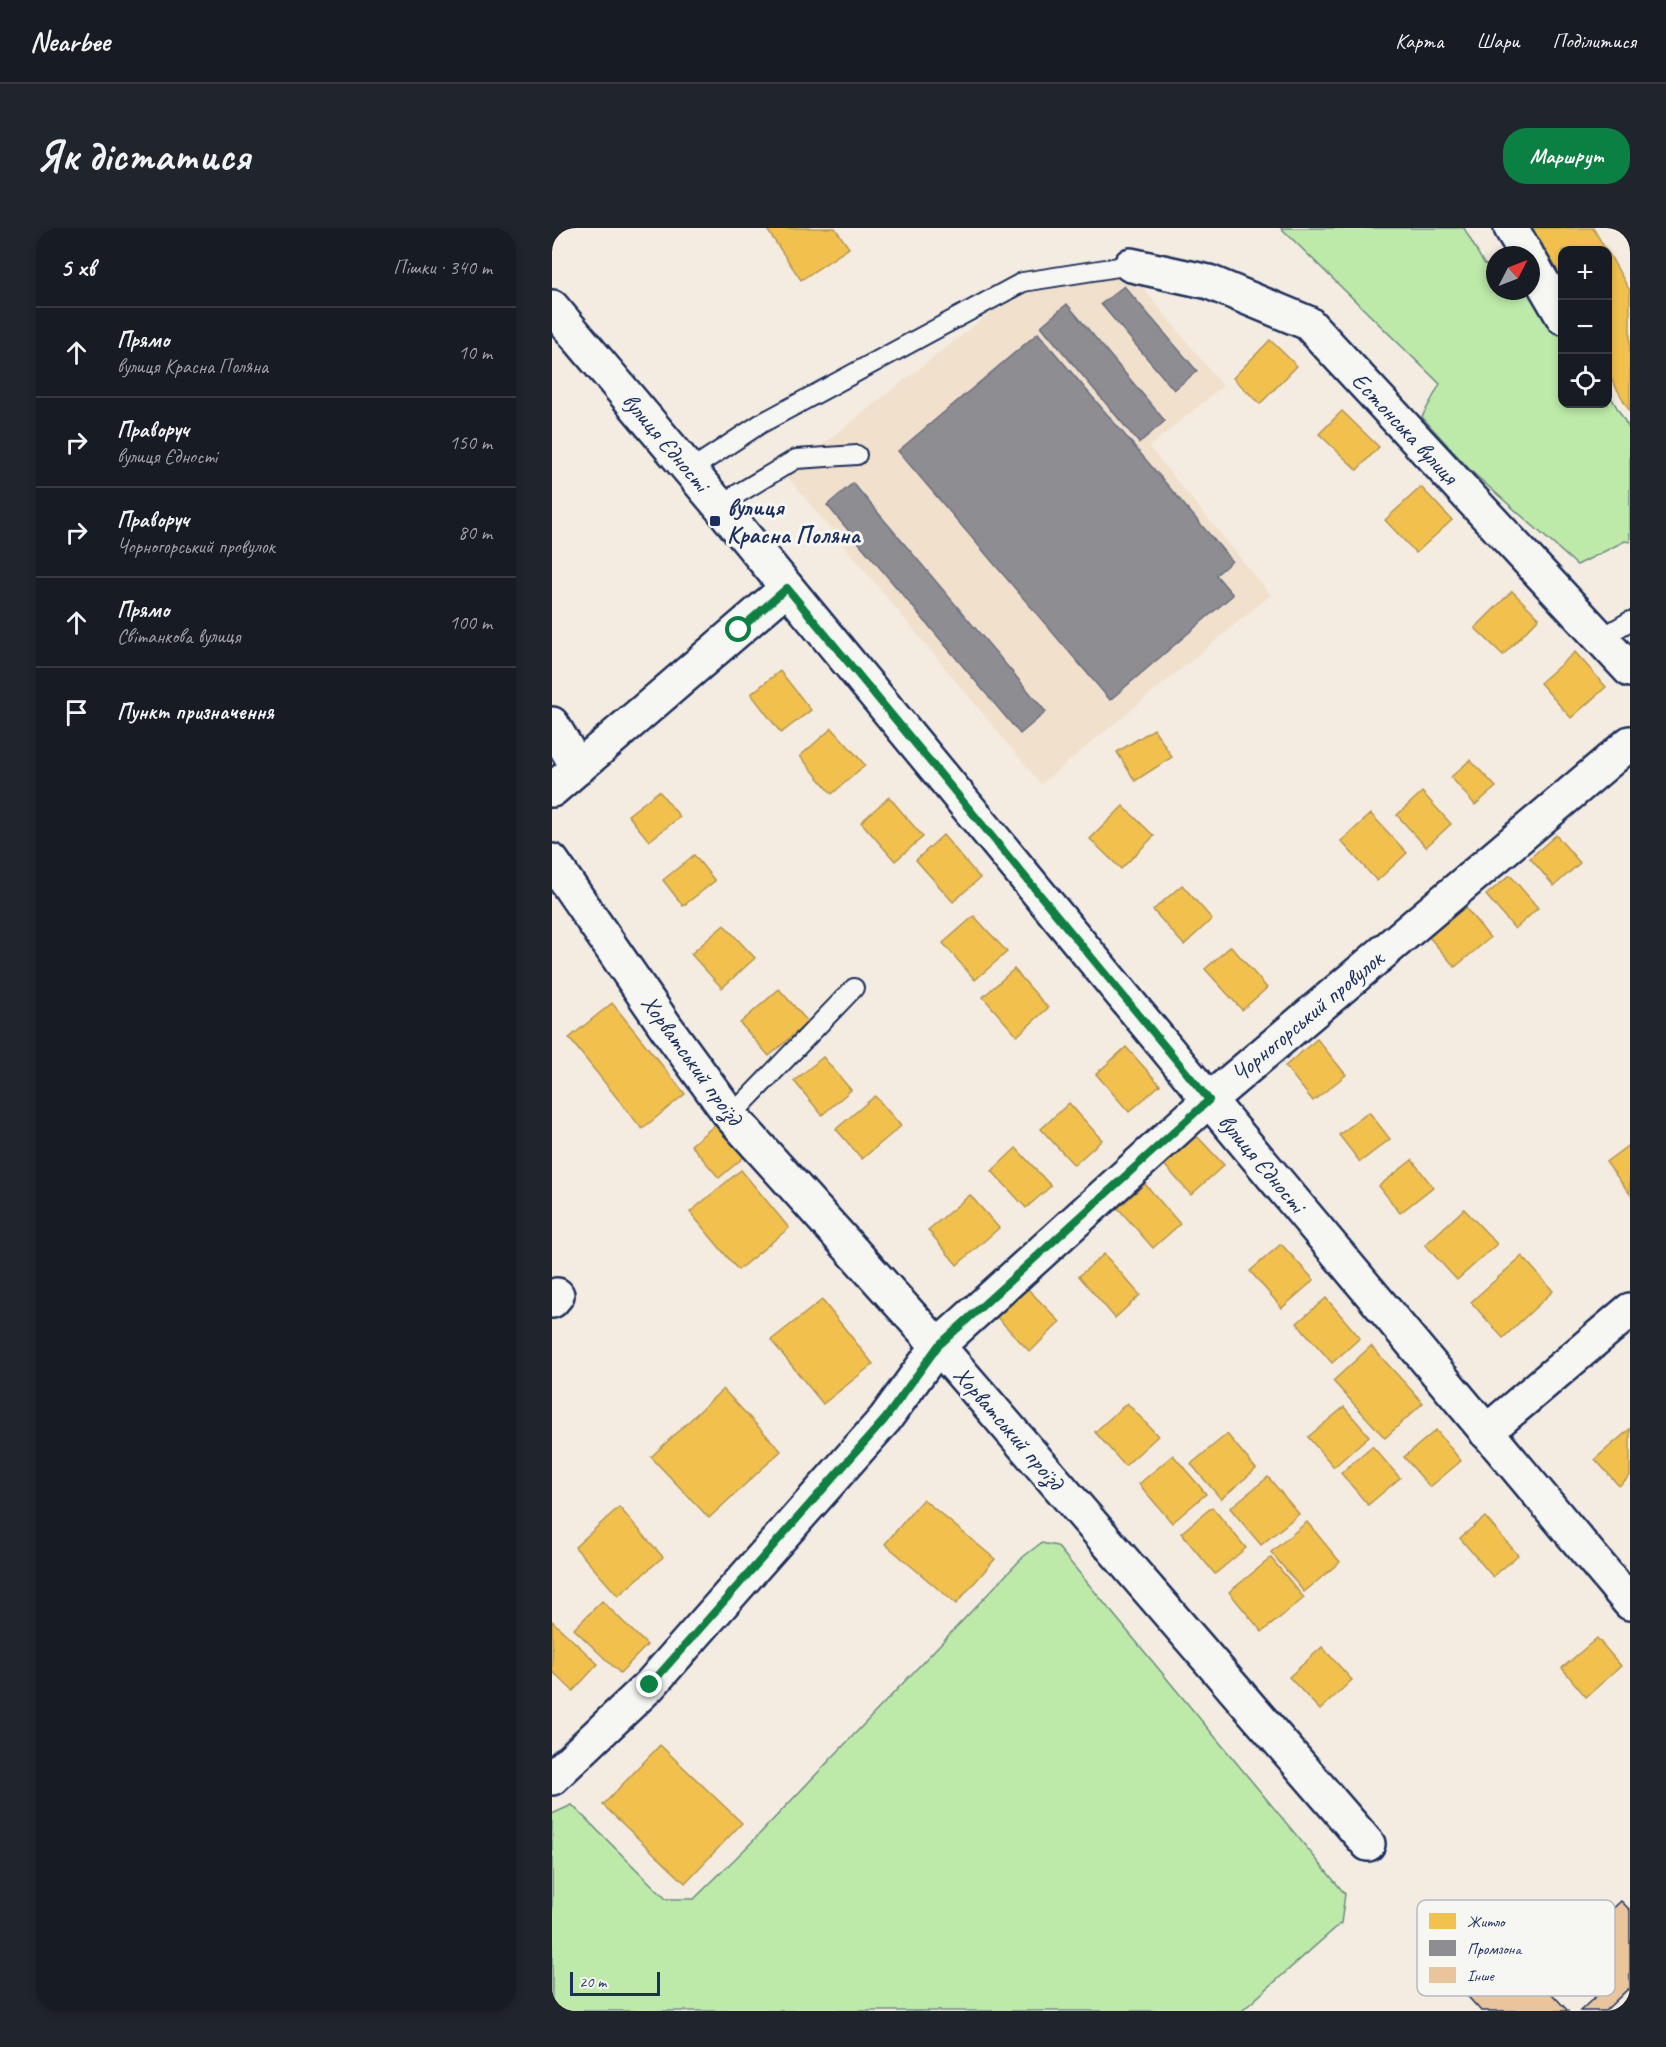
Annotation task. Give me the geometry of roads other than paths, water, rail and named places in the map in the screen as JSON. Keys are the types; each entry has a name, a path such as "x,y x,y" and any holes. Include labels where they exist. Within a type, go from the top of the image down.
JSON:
{"street":[{"path":"1511,228 1522,246"},
{"name":"Естонська вулиця","path":"1131,265 1209,282 1308,323 1630,670"},
{"path":"1540,277 1558,308"},
{"name":"вулиця Єдності","path":"552,307 719,505 1209,1100 1630,1603"},
{"path":"552,790 787,588"},
{"path":"552,724 578,768"},
{"name":"Чорногорський провулок","path":"552,1778 650,1685 885,1419 938,1346 1209,1100 1630,743"},
{"name":"Хорватський проїзд","path":"552,861 666,1027 731,1116 938,1346 1368,1844"},
{"path":"1486,1431 1630,1310"}],"lane":[{"path":"690,470 760,424 1023,282 1131,265"},
{"path":"719,505 796,459 857,454"},
{"path":"1601,638 1630,621"},
{"path":"731,1116 854,988"}],"place":[{"name":"вулиця Красна Поляна","path":"715,521"}]}
